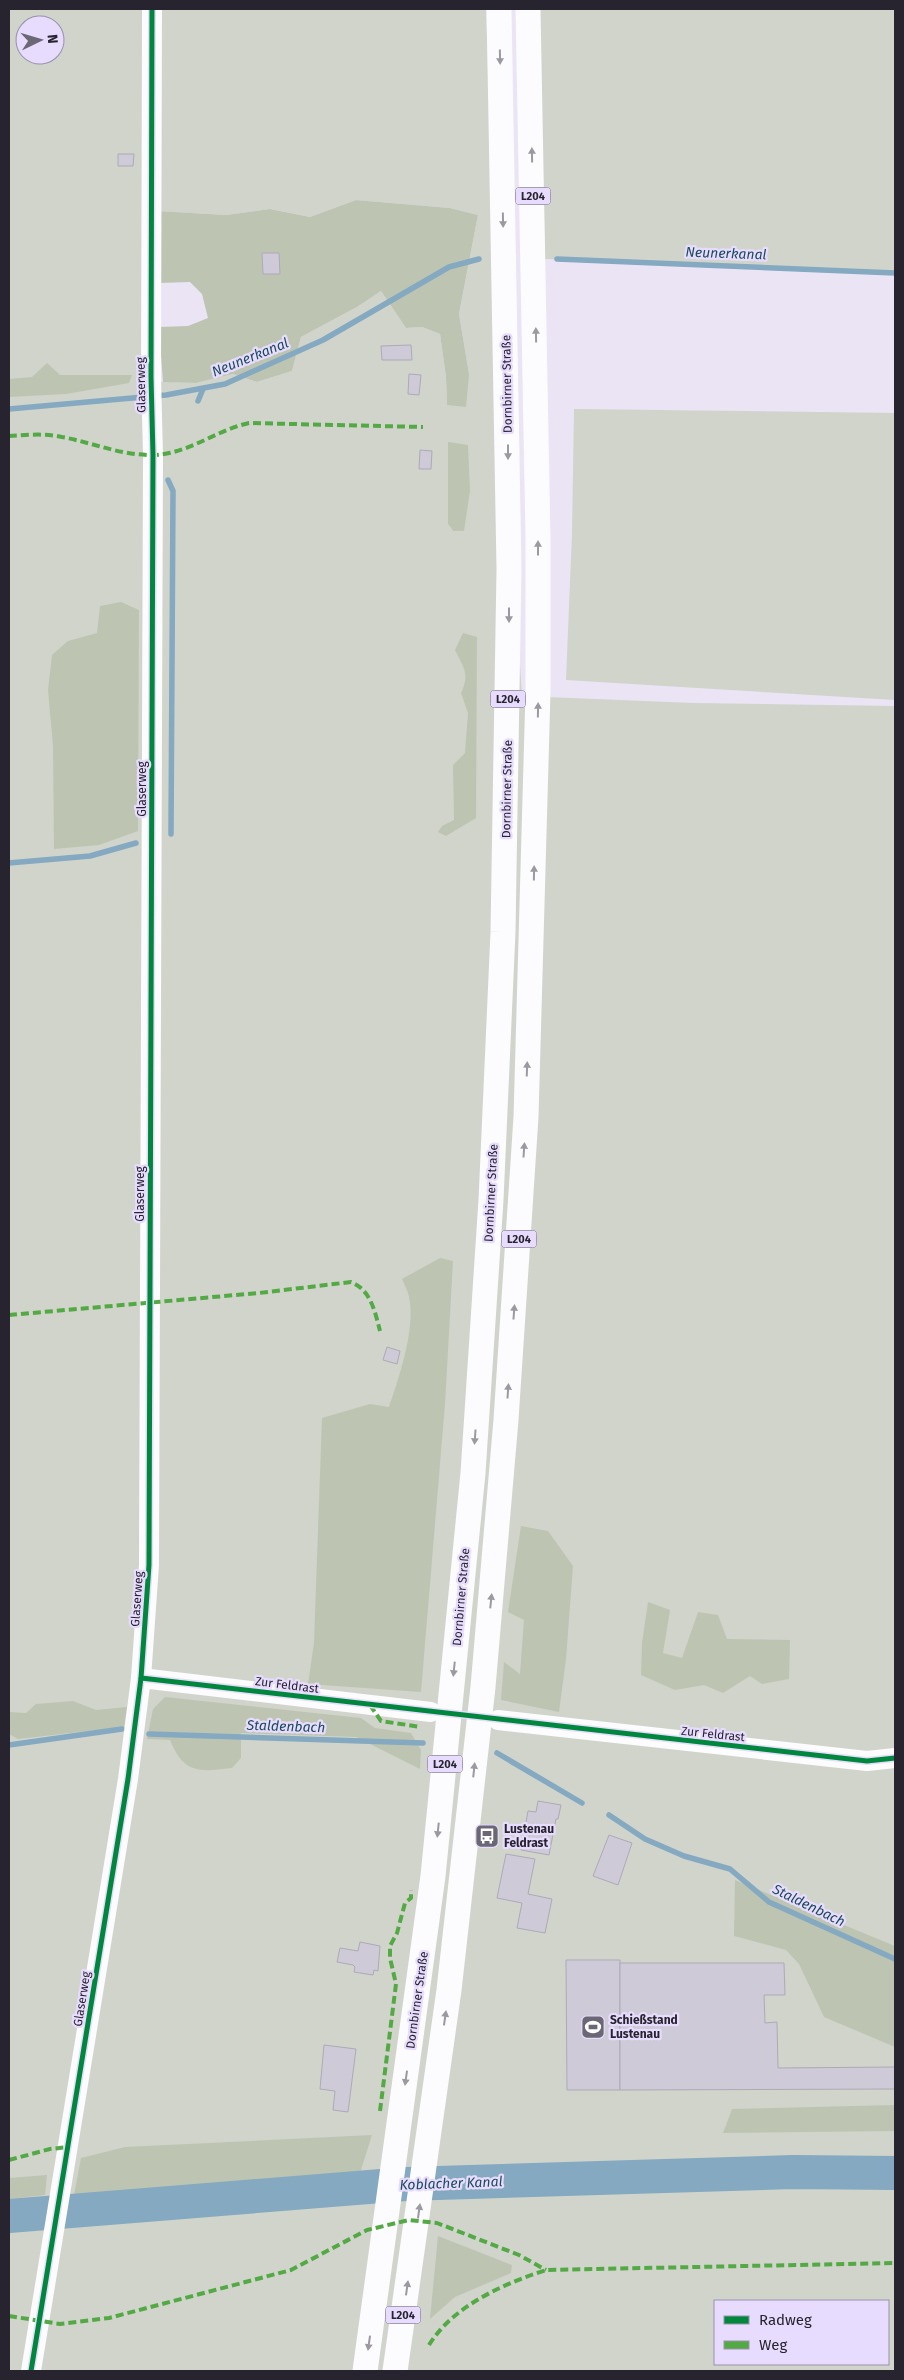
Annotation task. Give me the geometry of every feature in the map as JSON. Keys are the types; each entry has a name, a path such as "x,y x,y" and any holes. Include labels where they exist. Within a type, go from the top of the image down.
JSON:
{"main road":[{"name":"Dornbirner Straße","path":"365,2371 433,1876 462,1587 483,1336 498,1065 508,735 508,402 499,9"},
{"name":"L204","path":"395,2371 449,1990 483,1687 506,1420 526,1117 533,922 538,568 537,384 528,9"}],"street":[{"name":"Glaserweg","path":"31,2371 128,1779 141,1678 149,1565 152,9"},
{"name":"Zur Feldrast","path":"141,1678 432,1712"},
{"name":"Zur Feldrast","path":"498,1720 867,1761 895,1758"}],"shaded area":[{"path":"9,9 145,9 145,381 196,383 233,374 257,382 292,371 301,337 357,307 381,291 406,328 422,327 440,334 446,377 447,405 469,374 459,314 478,215 450,208 356,200 310,217 270,209 226,215 158,211 160,9 486,9 494,258 522,696 693,703 895,706 895,2161 378,2174 376,2195 895,2185 895,2371 9,2371","holes":["448,442 464,531 453,531 448,524"]},
{"path":"539,9 895,9 895,272 545,259"},
{"path":"574,409 895,413 895,700 566,680 572,534"}],"green space":[{"path":"356,200 450,208 478,215 459,314 469,374 466,407 447,405 446,377 440,334 422,327 406,328 381,291 357,307 301,337 292,371 257,382 233,374 196,383 163,382 159,327 188,326 208,318 202,294 190,282 159,283 158,211 226,215 270,209 310,217"},
{"path":"47,363 60,375 132,375 129,383 66,394 9,397 9,379 32,377"},
{"path":"448,442 468,445 470,491 464,531 453,531 448,524"},
{"path":"121,602 139,610 138,831 99,845 54,849 53,746 48,690 52,655 68,641 97,633 100,606"},
{"path":"463,633 477,637 476,818 446,836 438,832 442,826 454,820 453,765 465,753 468,713 461,693 465,681 465,671 455,650"},
{"path":"440,1258 453,1261 445,1404 421,1692 308,1684 314,1643 322,1418 370,1404 389,1407 405,1352 410,1323 411,1309 409,1297 402,1279"},
{"path":"521,1526 548,1531 573,1566 566,1659 559,1712 501,1700 504,1662 520,1674 524,1620 508,1612"},
{"path":"648,1602 670,1610 663,1653 682,1658 698,1612 718,1615 727,1639 790,1640 789,1679 762,1684 750,1676 723,1693 704,1685 675,1690 641,1675 642,1643"},
{"path":"165,1697 361,1718 375,1728 411,1733 421,1750 420,1769 356,1737 241,1733 241,1758 232,1768 202,1770 194,1768 187,1765 181,1759 170,1740 147,1739 153,1709"},
{"path":"73,1701 96,1710 127,1707 124,1727 18,1739 9,1734 9,1712 26,1713 36,1704"},
{"path":"735,1880 895,1946 895,2047 824,2017 799,1964 786,1950 734,1936"},
{"path":"895,2105 895,2131 723,2133 732,2109"},
{"path":"372,2135 360,2173 74,2195 81,2158 125,2147"},
{"path":"47,2175 45,2195 9,2199 9,2178"},
{"path":"438,2236 512,2265 511,2273 455,2297 430,2319"}],"building":[{"path":"118,154 134,154 133,166 118,166"},
{"path":"262,253 279,253 280,274 263,274"},
{"path":"411,345 412,360 382,360 381,346"},
{"path":"409,374 421,375 419,395 408,394"},
{"path":"420,450 432,451 431,469 419,469"},
{"path":"387,1347 400,1351 397,1364 383,1360"},
{"path":"538,1801 561,1805 558,1819 556,1819 549,1855 521,1850 528,1811 536,1812"},
{"path":"609,1835 632,1843 618,1885 593,1876"},
{"path":"506,1854 535,1859 528,1894 552,1899 545,1933 517,1928 522,1903 497,1898"},
{"path":"360,1942 380,1946 378,1971 374,1970 373,1975 354,1972 355,1967 353,1965 337,1962 340,1948 358,1951"},
{"name":"Schießstand Lustenau","path":"566,1960 620,1960 620,2090 567,2090"},
{"path":"620,1963 784,1963 785,1995 764,1995 765,2023 777,2022 778,2068 895,2067 895,2089 620,2090"},
{"path":"324,2045 356,2049 348,2112 333,2110 335,2091 320,2089"}],"waterway":[{"name":"Neunerkanal","path":"9,409 166,395 225,384 323,340 449,267 479,259"},
{"name":"Neunerkanal","path":"557,259 895,273"},
{"path":"198,401 203,389"},
{"path":"168,480 173,491 171,834"},
{"path":"9,863 90,856 136,843"},
{"name":"Staldenbach","path":"9,1745 122,1729"},
{"name":"Staldenbach","path":"149,1734 423,1743"},
{"name":"Staldenbach","path":"497,1753 582,1803"},
{"name":"Staldenbach","path":"609,1815 645,1839 684,1856 730,1869 769,1902 895,1959"},
{"name":"Koblacher Kanal","path":"9,2216 406,2184 793,2172 895,2173"}],"marked path":[{"path":"9,436 56,436 117,451 152,455 177,451 237,426 249,423 423,427"},
{"path":"9,1315 259,1293 351,1282 368,1296 380,1331"},
{"path":"370,1705 381,1721 421,1727"},
{"path":"380,2111 396,1984 390,1958 390,1946 397,1933 405,1903 411,1898 411,1890"},
{"path":"9,2160 50,2149 68,2147"},
{"path":"9,2316 60,2324 109,2318 291,2270 367,2230 409,2220 437,2223 519,2255 546,2270"},
{"path":"429,2345 451,2319 480,2298 513,2282 546,2270 895,2263"}],"cycle path":[{"path":"31,2371 128,1779 141,1678 149,1565 153,455 151,377 152,9"},
{"path":"141,1678 867,1761 895,1758"}],"place":[{"name":"Lustenau Feldrast","path":"487,1836"},
{"name":"Schießstand Lustenau","path":"593,2027"}]}
